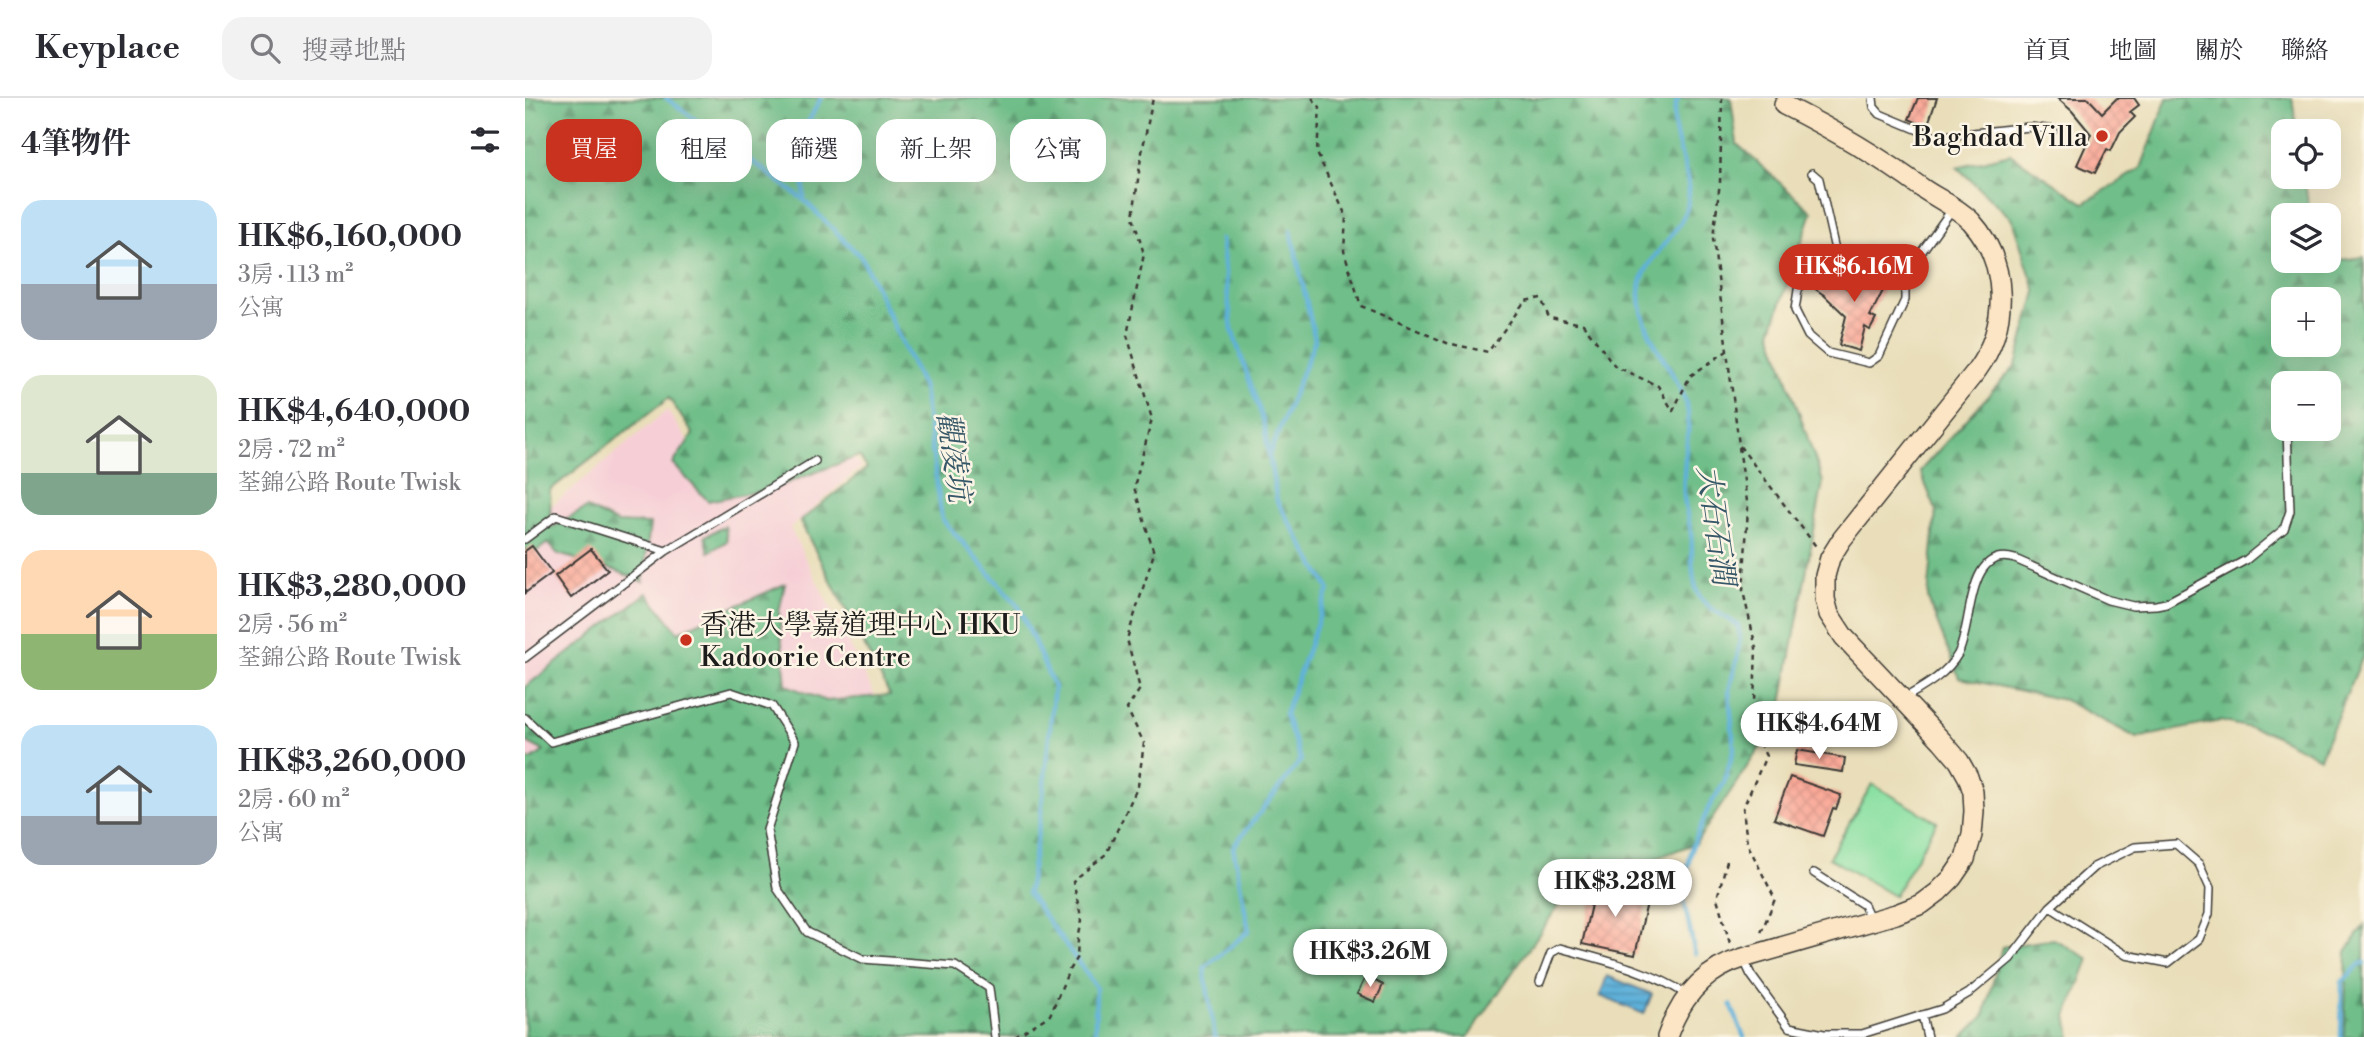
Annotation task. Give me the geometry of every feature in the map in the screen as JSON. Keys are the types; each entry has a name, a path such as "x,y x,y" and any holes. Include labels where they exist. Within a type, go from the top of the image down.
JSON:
{"main road":[{"path":"1667,1037 1673,1017 1686,995 1710,973 1744,957 1913,908 1938,892 1958,871 1965,859 1972,835 1974,801 1968,777 1947,746 1854,648 1833,622 1825,599 1825,576 1828,562 1847,531 1977,370 1995,338 2001,299 1996,267 1982,237 1972,223 1954,208 1924,189 1904,183 1802,125 1784,100"}],"lane":[{"path":"1873,98 1874,107 1880,114 1934,138 2030,127 2054,130"},
{"path":"1812,173 1819,179 1836,254"},
{"path":"1905,275 1892,261 1836,254 1811,267 1798,290 1795,310 1808,336 1828,353 1869,363 1879,356 1905,300 1905,275 1954,208"},
{"path":"1903,700 1937,677 1955,658 1962,644 1979,575 1985,564 1994,558 2015,559 2100,597 2116,603 2139,606 2166,603 2246,560 2274,539 2288,521 2287,441"},
{"path":"525,658 666,551 815,461"},
{"path":"525,539 556,516 666,551"},
{"path":"525,718 551,742 731,692 772,706 795,742 767,830 777,888 807,933 863,959 955,966 989,988 995,1037"},
{"path":"1744,957 1751,975 1789,1027 1821,1035 1862,1034 1942,1009 1969,993 2010,959 2050,907 2094,867 2134,847 2176,844 2199,864 2210,888 2209,914 2199,939 2168,963 2126,955 2050,907"},
{"path":"1814,873 1864,905 1871,921"},
{"path":"1540,982 1551,953 1560,948 1641,972 1667,982 1686,995"},
{"path":"1922,1016 1927,1037"}],"path":[{"path":"1015,1037 1050,1015 1077,957 1082,920 1073,881 1106,854 1138,786 1144,743 1127,709 1140,689 1127,639 1154,552 1134,487 1152,419 1127,335 1144,254 1133,217 1153,98"},
{"path":"1312,98 1320,107 1317,153 1346,216 1344,251 1361,306 1447,344 1488,352 1525,301 1541,298 1549,318 1583,324 1615,366 1658,386 1674,411 1690,376 1727,351"},
{"path":"1722,98 1720,182 1713,238 1748,508 1743,591 1756,648 1753,730 1766,756 1743,808 1747,843 1775,899 1744,957"},
{"path":"1739,445 1828,562"},
{"path":"1727,861 1717,898 1720,916 1744,957"}],"shaded area":[{"name":"香港大學嘉道理中心 HKU Kadoorie Centre","path":"667,410 718,486 831,427 861,467 790,528 905,755 525,851 525,528"}],"green space":[{"path":"525,98 1731,98 1737,144 1812,212 1771,332 1823,482 1779,719 1696,843 1568,892 1468,1037 525,1037 525,758 531,760 544,751 525,741 525,687 647,593 678,632 785,584 779,612 786,685 826,701 890,695 800,521 867,468 859,456 771,489 708,501 673,464 693,434 669,398 550,490 551,528 587,508 617,523 650,524 643,582 617,571 558,554 548,543 525,559"},
{"path":"2167,98 2292,98 2295,119 2271,119 2271,189 2306,189 2308,203 2271,203 2271,273 2341,273 2341,260 2364,257 2364,654 2320,758 2268,732 2220,721 2137,738 2064,700 1959,678 1928,599 1936,510 1920,471 2016,365 2036,292 2012,219 1957,167 2010,154 2084,203 2141,168"},
{"path":"725,526 727,541 709,552 705,536"},
{"path":"1872,784 1937,822 1894,896 1829,858"},
{"path":"2364,925 2364,1037 2344,1037 2347,950"},
{"path":"2054,939 2089,959 2067,1016 2071,1037 1963,1037 1984,1016 2002,947"}],"water":[{"path":"1607,976 1652,994 1644,1014 1600,996"}],"building":[{"path":"1918,98 1937,98 1927,127 1909,119"},
{"name":"Baghdad Villa","path":"2057,98 2088,98 2102,113 2117,98 2134,98 2139,105 2130,112 2135,117 2120,132 2111,151 2107,149 2095,173 2077,165 2091,134"},
{"path":"1874,266 1889,279 1870,316 1876,319 1870,330 1865,327 1859,351 1839,345 1846,316 1811,286 1820,270 1856,294"},
{"path":"532,546 552,573 525,593 525,551"},
{"path":"591,549 608,570 571,598 555,576"},
{"path":"1797,750 1845,758 1843,772 1794,765"},
{"path":"1790,777 1841,795 1823,836 1774,819"},
{"path":"1596,883 1649,894 1635,955 1582,944"},
{"path":"1366,976 1383,985 1375,1002 1357,994"}],"waterway":[{"name":"觀凌坑","path":"666,98 804,200 862,258 923,388 942,519 1019,607 1054,687 1041,814 1028,893 1096,987 1095,1037"},
{"path":"804,200 803,132 821,98"},
{"name":"大石石澗","path":"1678,98 1674,124 1687,175 1688,202 1679,225 1646,270 1640,295 1646,325 1687,407 1684,492 1697,590 1708,605 1738,625 1740,638 1729,690 1734,749 1724,783 1709,807 1692,847 1686,875 1684,902 1695,954"},
{"path":"1270,453 1315,340 1291,231"},
{"path":"1215,1037 1204,968 1249,931 1233,847 1301,760 1285,714 1329,589 1277,501 1263,420 1232,330 1221,239"},
{"path":"2341,1037 2342,982 2364,963"},
{"path":"1731,1005 1744,1037"}],"place":[{"name":"Baghdad Villa","path":"2102,136"},
{"name":"香港大學嘉道理中心 HKU Kadoorie Centre","path":"686,640"}]}
